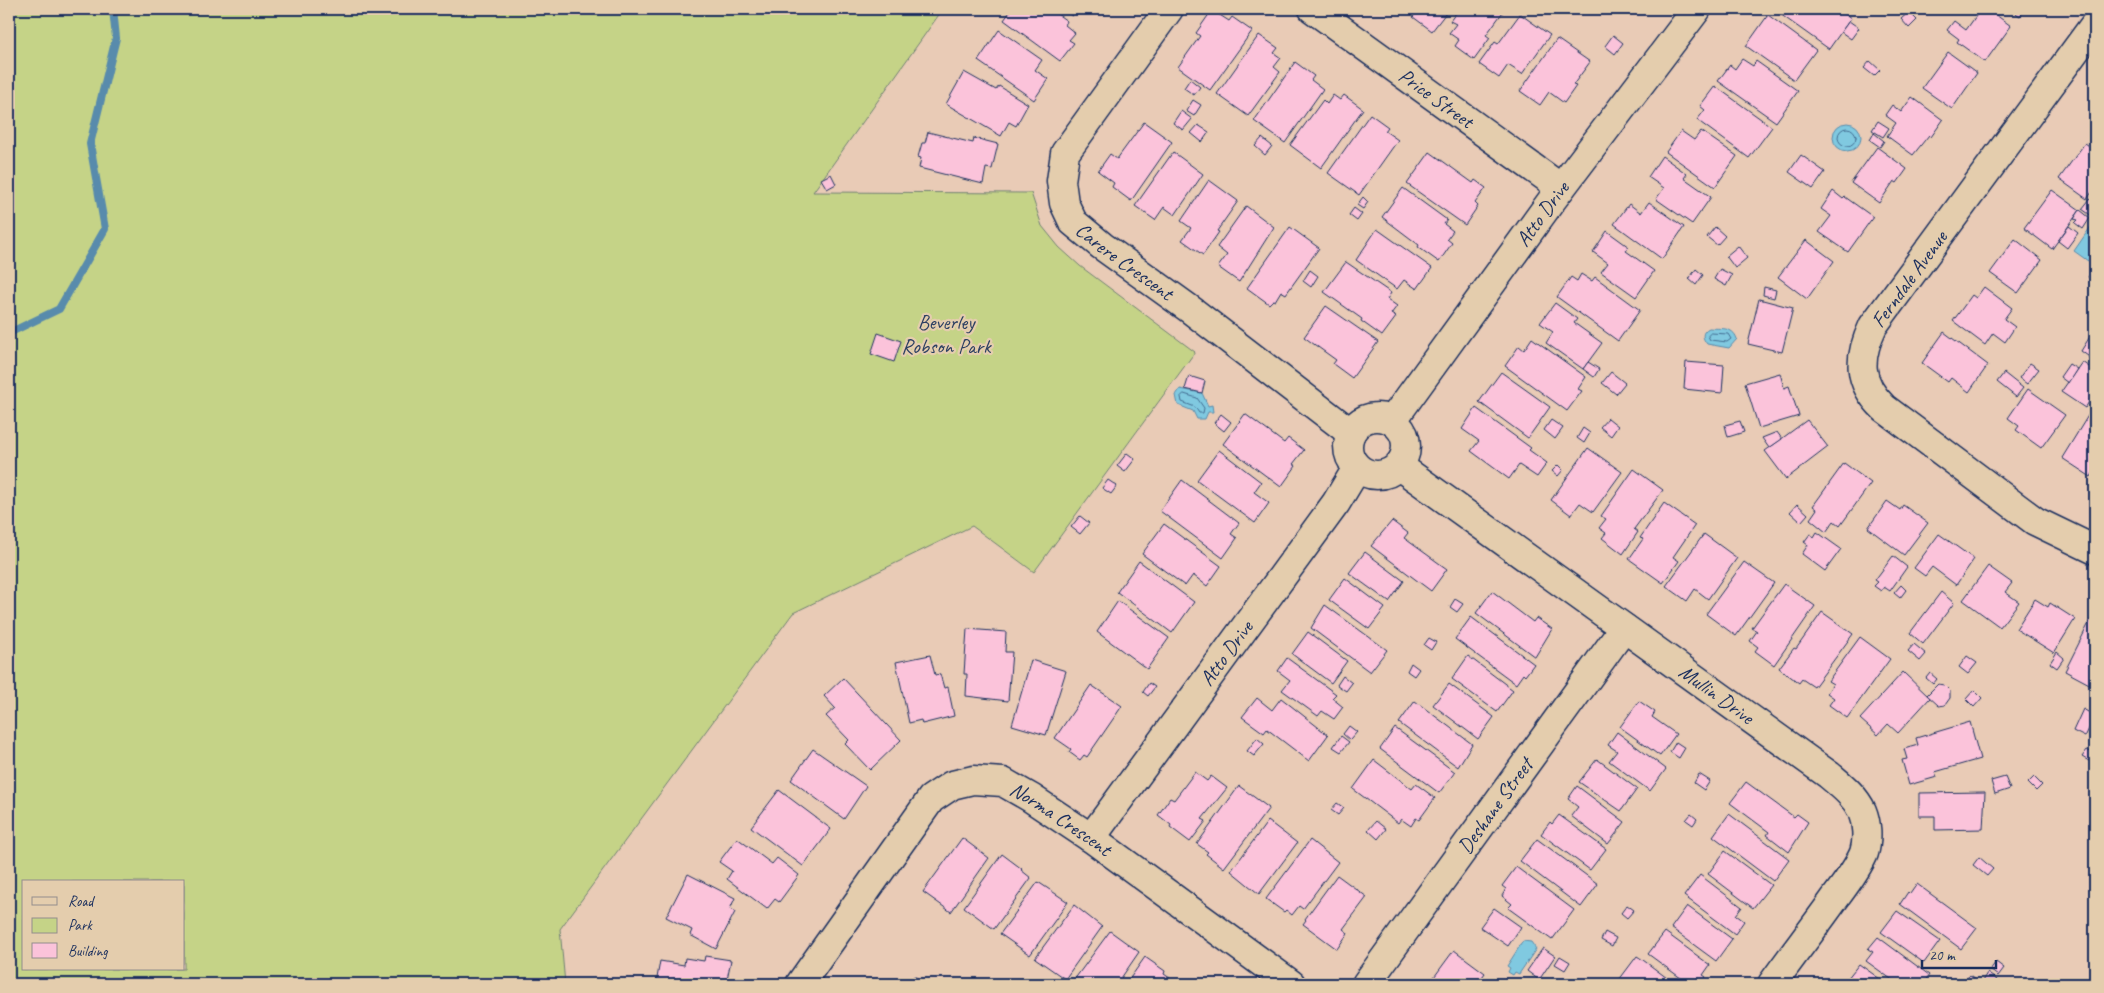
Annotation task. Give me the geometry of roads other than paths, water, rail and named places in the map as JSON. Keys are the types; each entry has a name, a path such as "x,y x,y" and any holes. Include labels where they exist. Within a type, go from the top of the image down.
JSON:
{"street":[{"name":"Carere Crescent","path":"1169,9 1065,153 1061,181 1064,203 1073,222 1102,246 1191,310 1351,433"},
{"name":"Price Street","path":"1313,9 1561,188"},
{"name":"Atto Drive","path":"1392,421 1561,188 1697,9"},
{"name":"Ferndale Avenue","path":"2095,24 1873,326 1862,357 1865,382 1873,397 1884,408 2035,521 2095,550"},
{"path":"1374,417 1383,417 1392,421 1399,426 1406,442 1406,450 1399,466 1392,472 1374,475 1357,468 1348,451 1351,433 1357,425 1374,417"},
{"name":"Mullin Drive","path":"1399,466 1829,775 1852,795 1863,812 1866,838 1864,852 1848,879 1772,984"},
{"name":"Atto Drive","path":"1091,838 1336,503 1357,468"},
{"name":"Deshane Street","path":"1366,984 1624,628"},
{"name":"Norma Crescent","path":"800,984 932,799 952,785 973,780 1003,782 1031,798 1091,838 1291,984"}],"water":[{"path":"1847,123 1857,127 1861,137 1857,147 1847,151 1837,147 1833,137 1837,127"},
{"path":"2094,222 2095,250 2088,261 2074,251"},
{"path":"1709,328 1729,330 1737,339 1729,348 1707,344 1703,335"},
{"path":"1180,389 1202,393 1208,406 1212,405 1213,412 1208,412 1205,419 1197,419 1193,411 1178,405 1176,395"},
{"path":"1523,941 1531,942 1536,949 1519,974 1515,972 1513,975 1508,972 1510,968 1507,966"}],"waterway":[{"path":"9,333 59,309 105,229 90,144 116,38 113,9"}],"park label":[{"name":"Beverley Robson Park","path":"946,334"}]}
